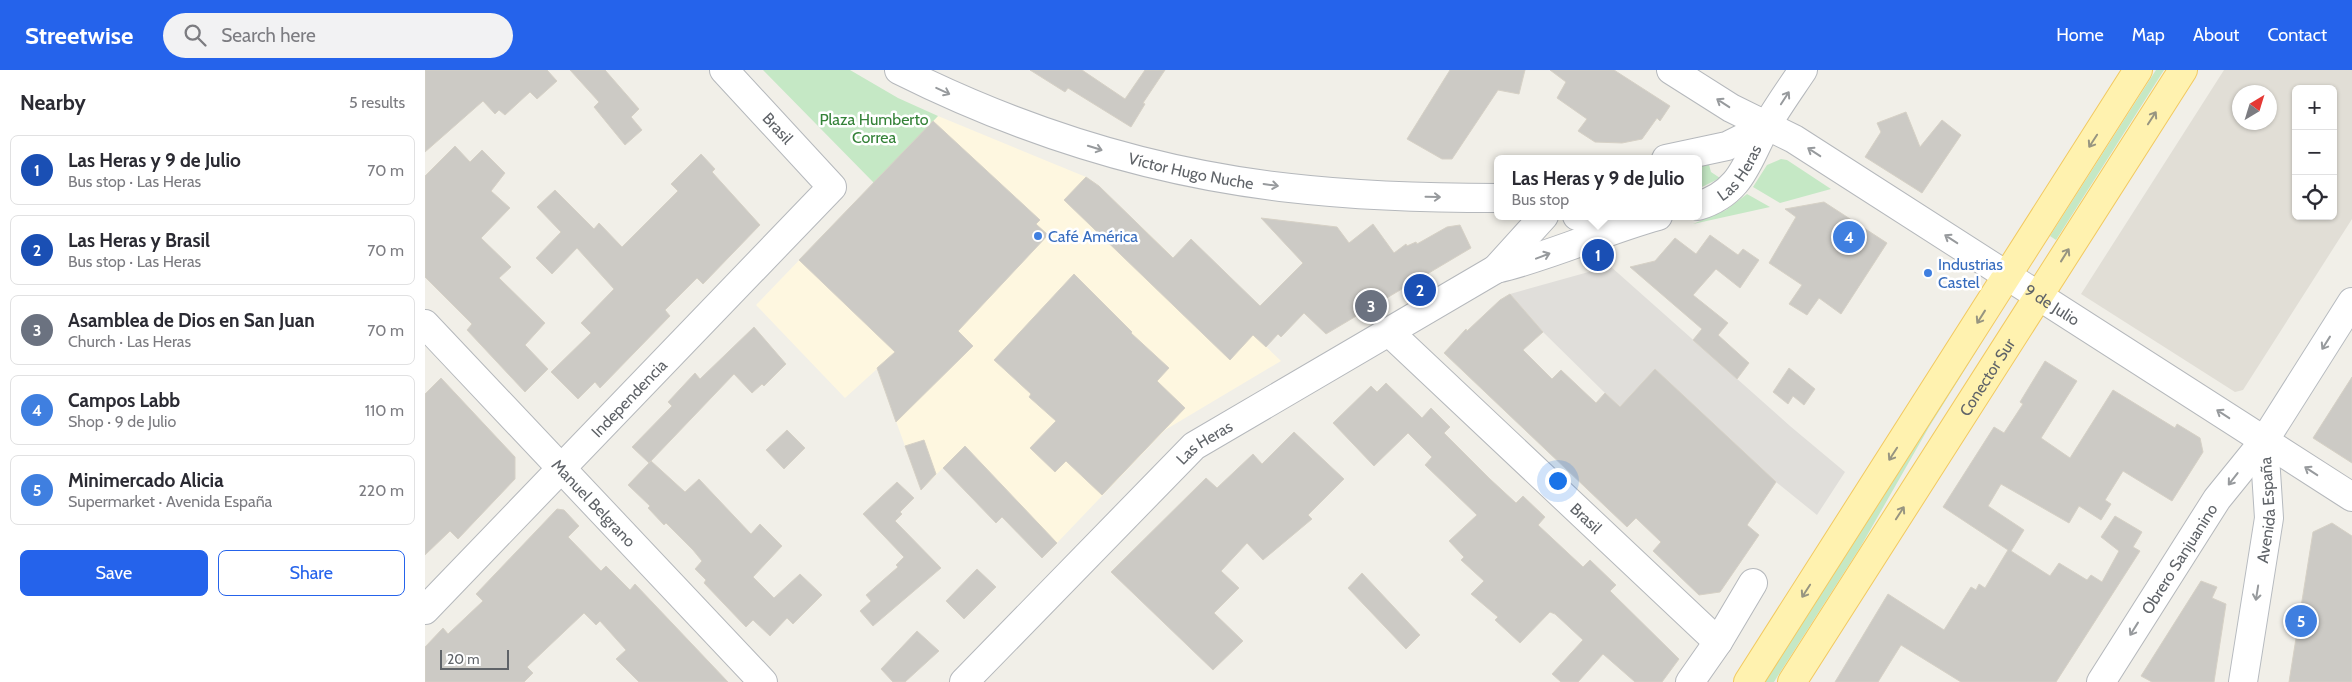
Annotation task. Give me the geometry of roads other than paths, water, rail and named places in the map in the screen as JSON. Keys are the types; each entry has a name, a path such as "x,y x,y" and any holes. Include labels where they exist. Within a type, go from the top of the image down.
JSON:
{"main road":[{"path":"1748,682 2138,70"},
{"name":"Conector Sur","path":"1792,682 2183,70"}],"street":[{"name":"Brasil","path":"724,70 832,186"},
{"name":"Víctor Hugo Nuche","path":"899,70 962,100 1053,134 1099,149 1193,172 1288,188 1337,193 1494,198"},
{"name":"9 de Julio","path":"1671,70 1731,108 1794,139 2352,497"},
{"name":"Las Heras","path":"1702,204 1734,186 1749,163 1767,126 1803,70"},
{"name":"Las Heras","path":"1685,155 1727,146 1767,126"},
{"name":"Independencia","path":"425,610 832,186"},
{"name":"Las Heras","path":"964,682 1194,446 1496,269 1540,220"},
{"path":"1592,220 1611,225 1629,224"},
{"name":"Las Heras","path":"1496,269 1528,262 1644,220"},
{"name":"Avenida España","path":"2243,682 2269,518 2264,441 2352,302"},
{"name":"Manuel Belgrano","path":"425,324 763,682"},
{"name":"Brasil","path":"1389,332 1718,642"},
{"name":"Obrero Sanjuanino","path":"2101,682 2217,499 2264,441"},
{"path":"1690,682 1718,642 1753,583"}],"place":[{"name":"Café América","path":"1038,236"},
{"name":"Campos Labb","path":"1849,237"},
{"name":"Las Heras y 9 de Julio","path":"1598,255"},
{"name":"Industrias Castel","path":"1928,273"},
{"name":"Las Heras y Brasil","path":"1420,290"},
{"name":"Asamblea de Dios en San Juan","path":"1371,306"},
{"name":"Minimercado Alicia","path":"2301,621"}],"park label":[{"name":"Plaza Humberto Correa","path":"874,128"}]}
